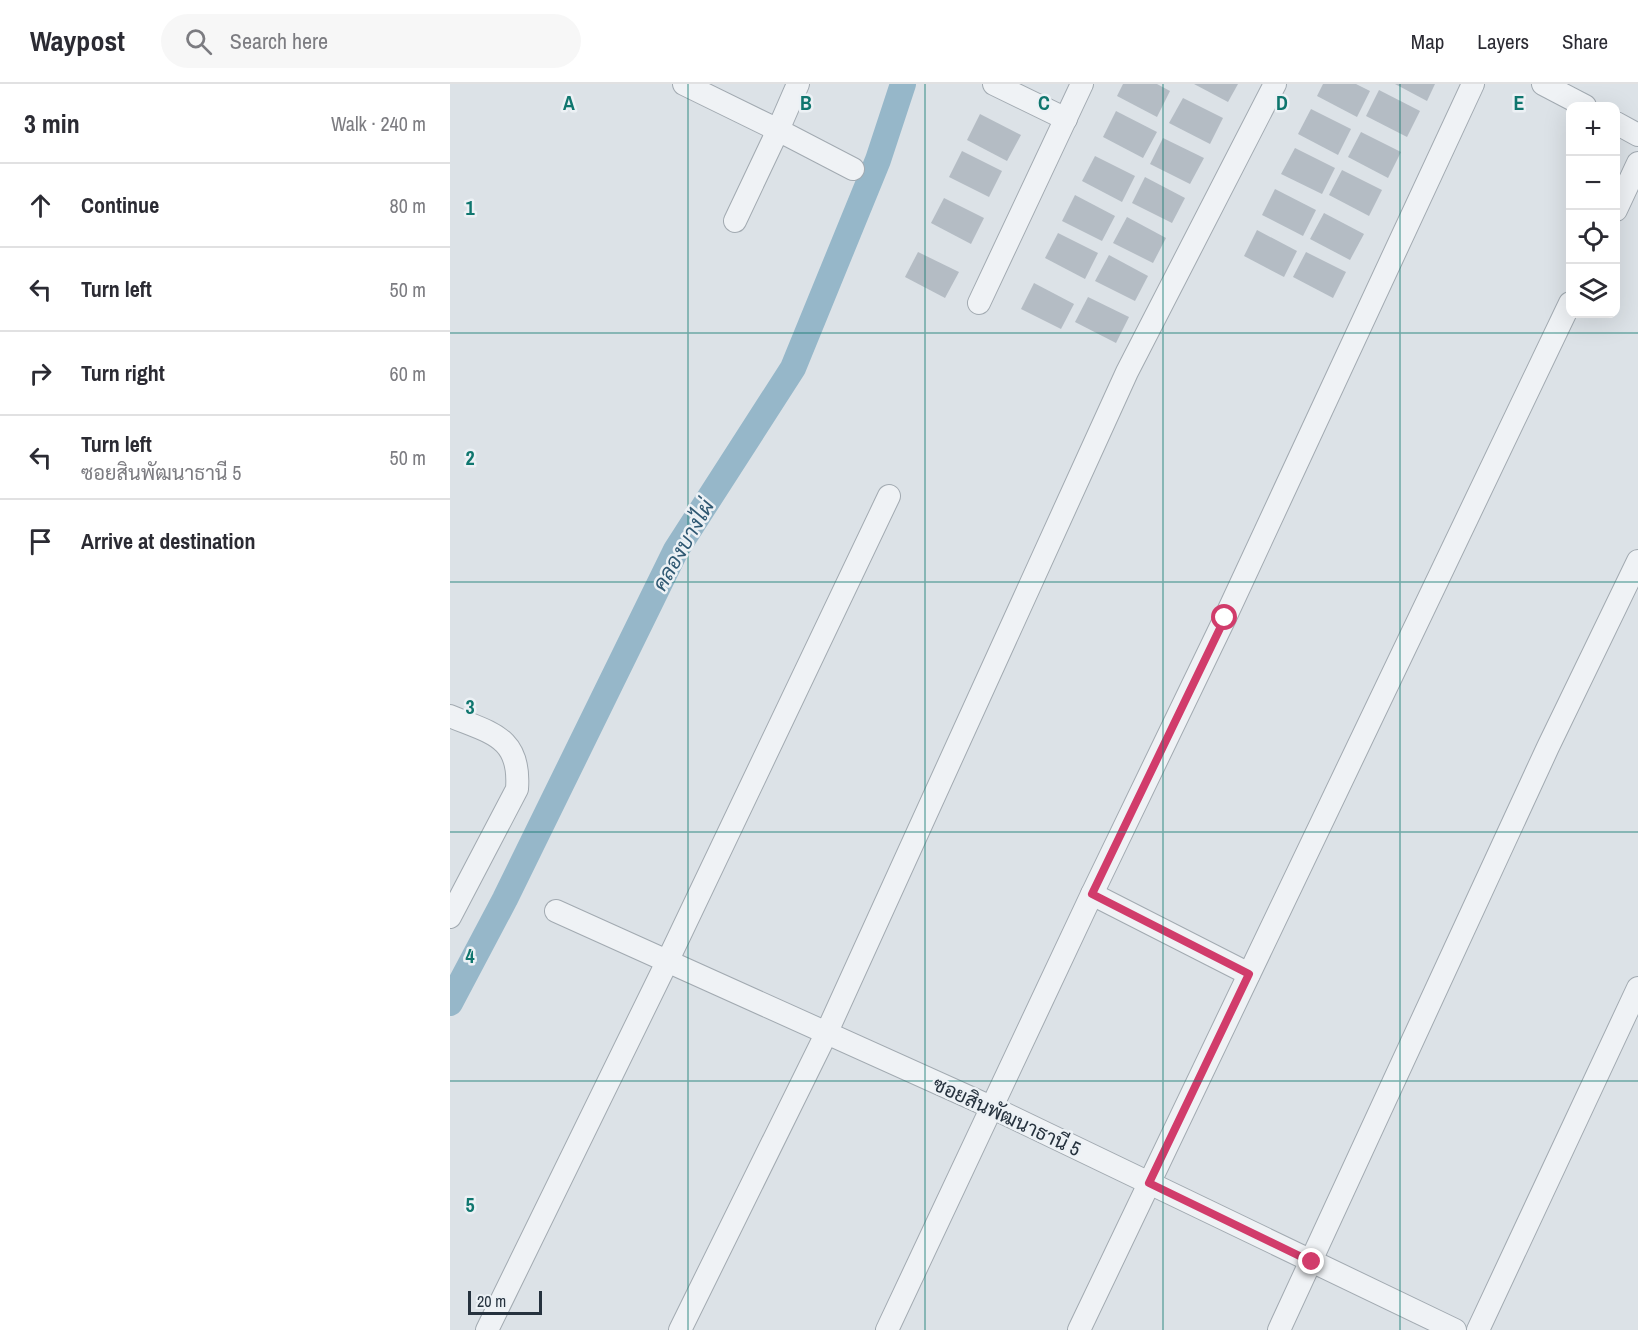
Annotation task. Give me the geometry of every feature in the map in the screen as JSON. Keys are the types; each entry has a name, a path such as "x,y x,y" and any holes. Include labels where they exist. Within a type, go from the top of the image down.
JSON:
{"street":[{"path":"684,84 853,169"},
{"path":"735,221 798,84"},
{"path":"994,84 1066,119"},
{"path":"979,303 1082,84"},
{"path":"680,1330 826,1034 1127,372 1275,84"},
{"path":"887,1330 1235,596 1473,84"},
{"path":"1543,84 1577,102"},
{"path":"1620,125 1638,135"},
{"path":"1620,201 1638,163"},
{"path":"1079,1330 1566,311"},
{"path":"487,1330 667,962 889,496"},
{"path":"1279,1330 1548,747 1638,561"},
{"path":"450,716 496,736 512,751 518,771 517,789 450,917"},
{"path":"1092,894 1249,974"},
{"name":"ซอยสินพัฒนาธานี 5","path":"556,911 991,1107 1455,1330"},
{"path":"1478,1330 1638,988"}],"building":[{"path":"1123,84 1157,84 1170,91 1157,117 1117,96"},
{"path":"1194,84 1238,84 1228,102"},
{"path":"1323,84 1356,84 1370,91 1357,117 1317,96"},
{"path":"1395,84 1435,84 1427,101"},
{"path":"1379,90 1420,111 1407,137 1366,116"},
{"path":"1183,98 1223,118 1210,144 1169,123"},
{"path":"1311,109 1351,129 1338,155 1298,134"},
{"path":"1116,111 1157,132 1143,158 1103,137"},
{"path":"980,114 1021,135 1007,161 967,140"},
{"path":"1361,132 1401,152 1388,178 1348,157"},
{"path":"1163,138 1204,158 1190,184 1150,164"},
{"path":"1295,148 1335,168 1322,194 1281,174"},
{"path":"962,151 1002,171 989,197 949,177"},
{"path":"1095,156 1135,176 1122,202 1082,181"},
{"path":"1342,170 1382,190 1369,216 1329,195"},
{"path":"1145,177 1185,198 1172,223 1132,203"},
{"path":"1275,189 1316,210 1303,236 1262,215"},
{"path":"1075,195 1115,216 1102,241 1062,221"},
{"path":"944,198 984,218 971,244 931,223"},
{"path":"1324,213 1364,234 1350,260 1310,239"},
{"path":"1127,217 1166,238 1153,263 1113,243"},
{"path":"1257,230 1297,251 1284,277 1244,256"},
{"path":"1058,233 1098,253 1085,279 1045,258"},
{"path":"918,252 959,272 945,298 905,277"},
{"path":"1306,252 1346,272 1333,298 1293,277"},
{"path":"1109,255 1148,276 1135,301 1095,281"},
{"path":"1034,283 1074,304 1061,329 1021,309"},
{"path":"1088,297 1129,317 1116,343 1075,322"}],"waterway":[{"name":"คลองบางไผ่","path":"450,1003 505,899 676,550 793,368 878,160 903,84"}],"route":[{"path":"1225,618 1092,894 1249,974 1149,1183 1312,1262"}]}
